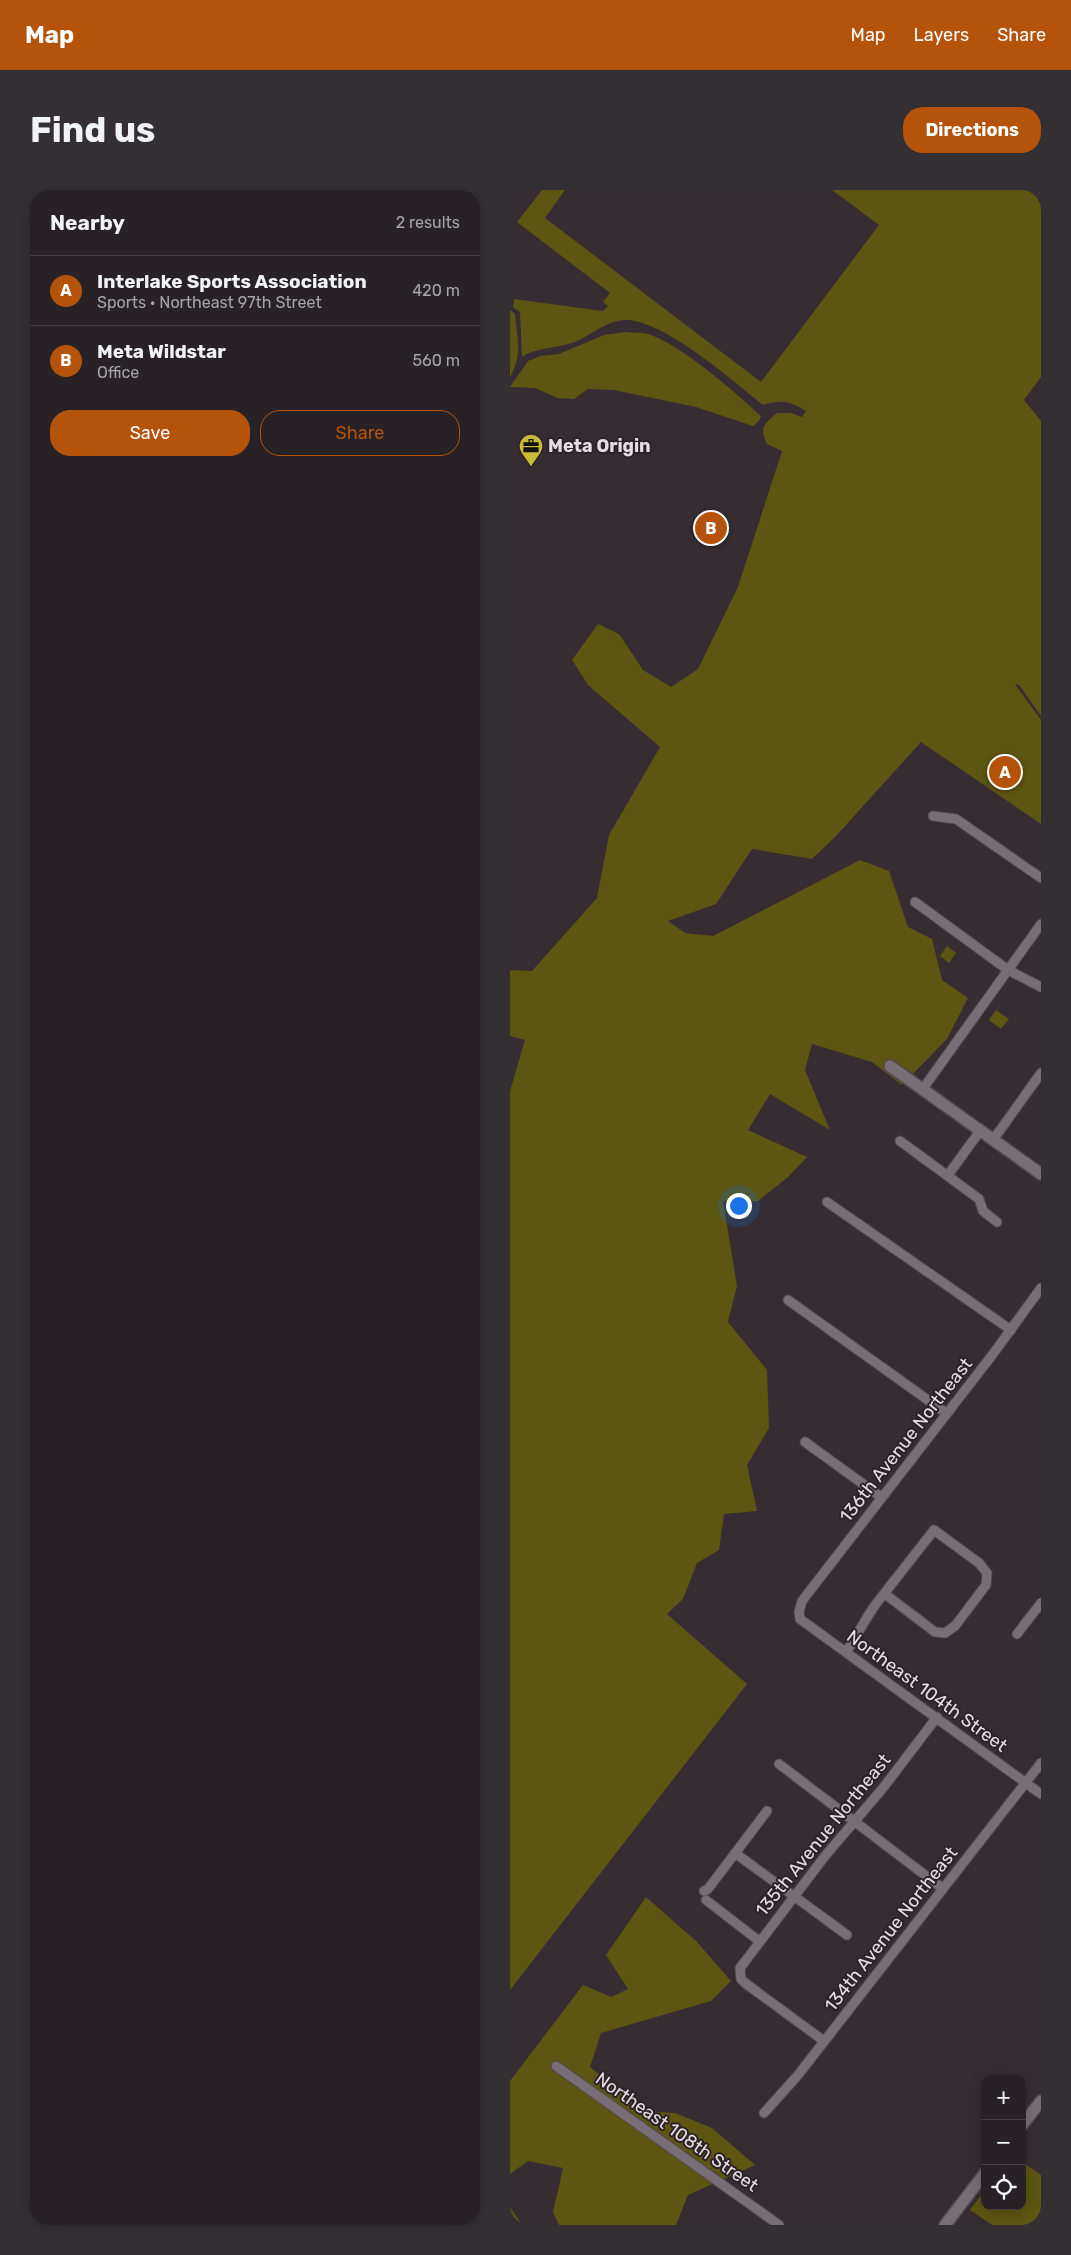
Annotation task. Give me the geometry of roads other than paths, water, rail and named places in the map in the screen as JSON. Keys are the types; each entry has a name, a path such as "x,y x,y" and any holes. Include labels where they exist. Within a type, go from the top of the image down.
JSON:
{"street":[{"path":"933,816 956,819 1041,878"},
{"path":"915,902 1008,970 1041,987"},
{"path":"922,1090 1041,924"},
{"path":"890,1066 1041,1174"},
{"path":"993,1140 1041,1073"},
{"path":"948,1176 980,1131"},
{"path":"900,1141 980,1199 983,1211 997,1222"},
{"path":"827,1202 1011,1330"},
{"name":"136th Avenue Northeast","path":"799,1612 802,1601 1011,1330 1041,1288"},
{"path":"788,1300 946,1413"},
{"path":"805,1442 882,1497"},
{"path":"846,1652 870,1612 934,1530 979,1563 987,1573 986,1585 955,1626 946,1632 934,1632 885,1594"},
{"path":"1017,1634 1041,1603"},
{"name":"Northeast 104th Street","path":"799,1612 800,1619 1041,1794"},
{"name":"135th Avenue Northeast","path":"824,2041 745,1983 740,1974 743,1962 937,1718"},
{"name":"134th Avenue Northeast","path":"764,2113 824,2041 1041,1763"},
{"path":"779,1764 942,1888"},
{"path":"759,1941 705,1895 767,1811"},
{"path":"735,1853 847,1935"},
{"name":"Northeast 108th Street","path":"556,2066 779,2225"},
{"path":"1026,2120 1041,2102"},
{"path":"946,2225 981,2179"}],"place":[{"name":"Meta Origin","path":"531,467"},
{"name":"Meta Wildstar","path":"711,528"},
{"name":"Interlake Sports Association","path":"1005,772"}]}
